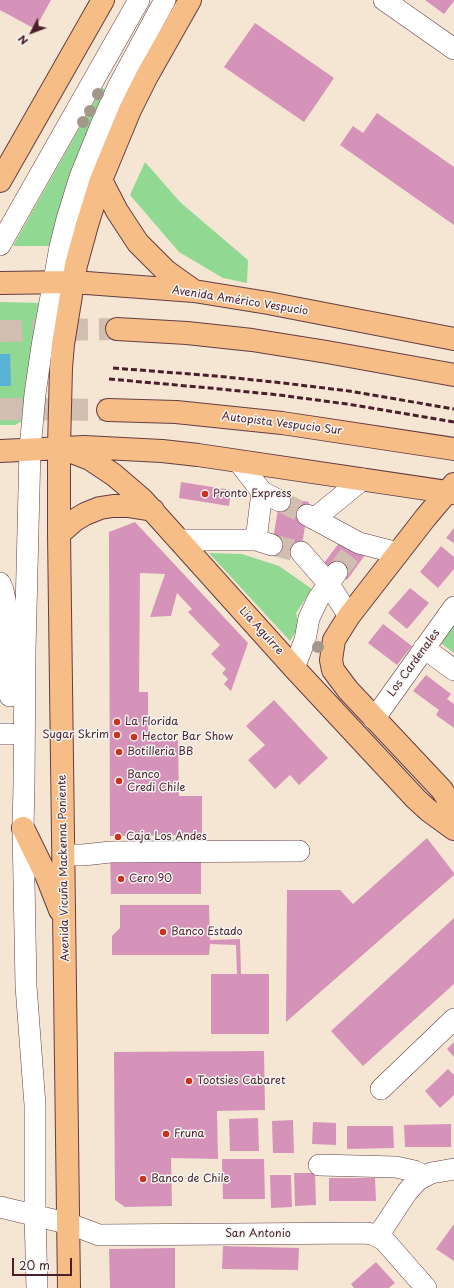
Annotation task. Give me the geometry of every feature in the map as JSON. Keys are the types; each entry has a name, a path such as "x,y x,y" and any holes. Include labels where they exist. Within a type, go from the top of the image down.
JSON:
{"main road":[{"path":"0,181 103,0"},
{"name":"Avenida Vicuña Mackenna Poniente","path":"70,1288 59,534 59,447 63,344 63,283 87,225 101,180 130,110 190,0"},
{"path":"101,180 117,211 138,243 166,271 194,291"},
{"name":"Avenida Américo Vespucio","path":"0,283 63,283 194,291 268,303 454,338"},
{"path":"117,329 187,332 252,340 327,352 454,376"},
{"name":"Autopista Vespucio Sur","path":"108,410 176,412 282,423 454,449"},
{"path":"0,451 59,447 154,450 363,479 452,489"},
{"name":"Lia Aguirre","path":"59,447 90,459 108,471 153,510 294,668 416,799 454,829"},
{"path":"452,489 426,516 349,616 334,640 331,660 333,670 348,690 442,790 454,809"},
{"path":"59,534 75,520 100,508 128,506 153,510"},
{"path":"23,828 46,877 65,924"}],"street":[{"path":"0,245 139,0"},
{"path":"37,1288 35,1215 36,1105 26,986 23,828 24,674 30,449 35,394 63,283 67,219 80,177 118,87 165,0"},
{"path":"384,0 454,49"},
{"path":"180,540 264,542 271,496 238,461"},
{"path":"363,479 310,517 357,546 398,553"},
{"path":"301,552 333,578 349,616"},
{"path":"294,668 305,640 309,618 318,599 333,578"},
{"path":"0,583 5,600 10,648 5,734 23,828"},
{"name":"Los Cardenales","path":"374,719 454,607"},
{"path":"424,648 454,670"},
{"path":"64,855 83,855 111,852 299,851"},
{"path":"380,1089 454,1019"},
{"path":"319,1164 396,1167 409,1169 424,1176"},
{"path":"426,1288 384,1240 378,1236 412,1186 424,1176 431,1173 454,1169"},
{"name":"San Antonio","path":"0,1207 70,1224 100,1235 365,1233 378,1236"}],"green space":[{"path":"102,88 110,92 52,246 13,246"},
{"path":"145,162 181,203 248,260 247,283 223,278 179,252 130,195"},
{"path":"0,302 46,303 24,420 15,425 0,425"},
{"path":"209,553 242,554 279,566 312,589 296,613 299,626 290,641"},
{"path":"454,620 454,653 438,641"}],"water":[{"path":"0,354 10,354 11,386 0,386"}],"building":[{"path":"0,0 51,0 35,29 0,10"},
{"path":"425,0 454,0 454,1 444,14"},
{"path":"255,23 334,78 304,122 224,67"},
{"path":"377,113 454,167 454,225 340,145 353,126 363,133"},
{"name":"Pronto Express","path":"181,482 231,490 229,506 179,498"},
{"path":"280,497 309,502 300,557 271,551"},
{"path":"135,522 248,643 231,691 224,684 228,679 222,673 226,669 211,654 220,645 188,612 192,609 177,593 171,616 150,617 165,574 140,573 139,692 148,692 148,741 178,740 179,796 202,796 202,835 110,836 109,532"},
{"path":"454,528 454,543 446,538"},
{"path":"342,539 365,555 347,580 324,563"},
{"path":"441,546 454,557 454,569 438,588 420,572"},
{"path":"410,588 429,603 407,629 388,613"},
{"path":"383,624 412,646 397,665 368,643"},
{"path":"426,675 451,694 447,699 454,704 454,728 436,715 439,710 413,691"},
{"path":"274,700 328,758 299,785 290,775 275,789 248,760 265,745 246,726"},
{"path":"427,838 454,875 286,1022 287,890 340,890 353,904"},
{"path":"201,853 201,894 111,894 110,854"},
{"path":"120,905 209,905 210,940 240,939 241,974 269,974 269,1034 211,1034 211,974 237,974 236,945 210,944 209,955 112,955 112,936 120,928"},
{"path":"454,918 454,984 363,1066 331,1031"},
{"path":"454,1042 454,1057 447,1049"},
{"path":"264,1051 265,1110 217,1111 218,1159 171,1158 172,1206 125,1207 115,1200 114,1052"},
{"path":"448,1069 454,1075 454,1095 440,1108 425,1091"},
{"path":"258,1118 259,1151 230,1151 229,1119"},
{"path":"293,1120 294,1153 273,1153 272,1121"},
{"path":"313,1122 336,1123 336,1145 312,1144"},
{"path":"451,1124 451,1147 405,1147 404,1125"},
{"path":"347,1126 393,1126 394,1148 347,1149"},
{"path":"222,1159 264,1159 265,1199 223,1199"},
{"path":"294,1173 315,1173 316,1205 295,1206"},
{"path":"270,1175 291,1175 292,1207 271,1208"},
{"path":"329,1178 375,1178 376,1201 329,1201"},
{"path":"454,1224 454,1261 436,1249"},
{"path":"223,1246 299,1248 298,1270 222,1269"},
{"path":"175,1248 175,1288 110,1288 109,1249"},
{"path":"376,1262 395,1283 389,1288 354,1288 351,1284"}],"tunnel":[{"path":"0,331 117,329"},
{"path":"0,409 108,410"},
{"path":"280,501 307,515"},
{"path":"272,545 301,552"},
{"path":"337,572 355,548"}],"railway":[{"path":"113,368 283,383 349,391 454,409"},
{"path":"109,379 279,395 347,404 454,422"}],"place":[{"name":"Pronto Express","path":"205,494"},
{"name":"La Florida","path":"117,722"},
{"name":"Sugar Skrim","path":"117,735"},
{"name":"Hector Bar Show","path":"134,737"},
{"name":"Botilleria BB","path":"119,752"},
{"name":"Banco Credi Chile","path":"119,781"},
{"name":"Caja Los Andes","path":"118,837"},
{"name":"Cero 90","path":"121,879"},
{"name":"Banco Estado","path":"163,932"},
{"name":"Tootsies Cabaret","path":"189,1081"},
{"name":"Fruna","path":"166,1134"},
{"name":"Banco de Chile","path":"143,1179"}]}
